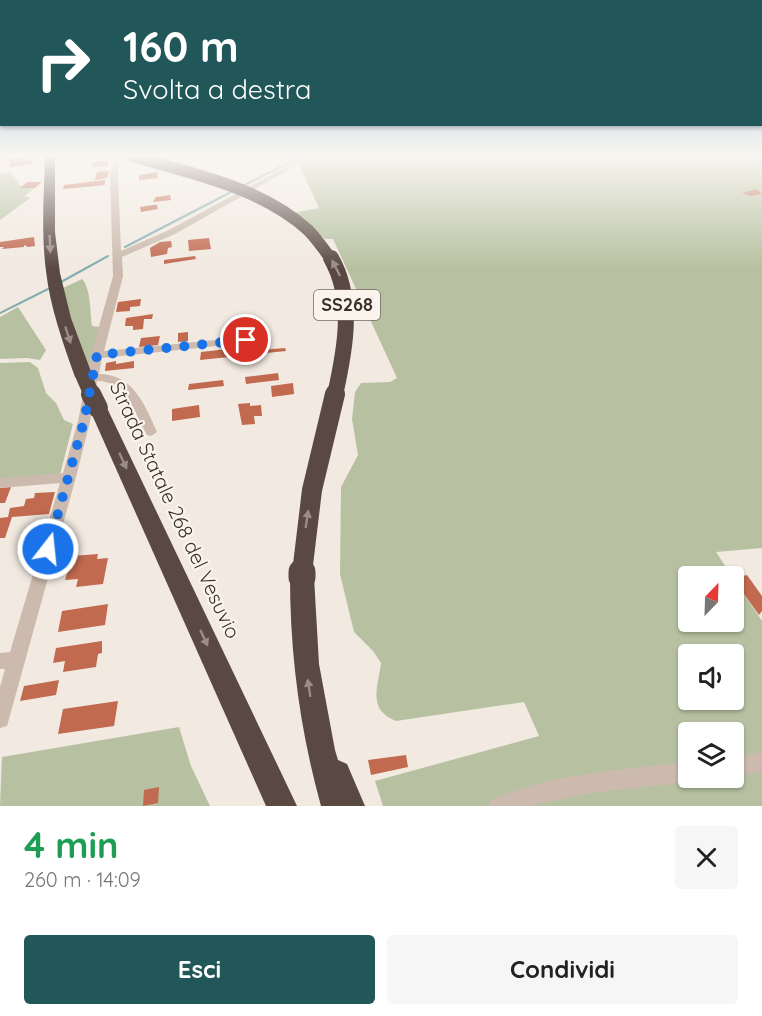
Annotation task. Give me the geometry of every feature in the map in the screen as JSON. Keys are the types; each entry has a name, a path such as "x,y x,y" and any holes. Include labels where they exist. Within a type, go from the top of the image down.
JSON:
{"highway":[{"name":"Strada Statale 268 del Vesuvio","path":"50,194 51,256 55,285 71,345 88,377 98,408 282,806"},
{"name":"SS268","path":"245,194 270,204 303,226 318,241 340,276 346,296 348,319 346,345 313,479 305,525 302,577 305,664 316,729 336,806"},
{"path":"316,729 350,806"}],"street":[{"path":"0,719 8,660 69,477 84,421 88,377 97,355 118,276 115,194"},
{"path":"117,256 172,232 242,194"},
{"path":"97,355 246,340"},
{"path":"88,377 106,376 118,381 133,396 151,432"},
{"path":"0,483 69,477"},
{"path":"744,765 762,762"},
{"path":"499,806 525,795 568,787 678,773"}],"green space":[{"path":"0,194 27,194 24,196 30,198 0,220"},
{"path":"312,194 762,194 762,548 716,552 725,566 678,566 678,632 744,632 744,594 762,621 762,806 383,806 375,781 539,736 524,702 396,721 387,716 378,704 376,697 381,663 373,651 354,632 340,574 341,487 358,455 352,419 355,392 361,383 390,382 397,378 333,239 325,239 294,213 319,208"},
{"path":"82,279 89,294 92,326 100,327 90,373 71,321 63,288"},
{"path":"18,307 46,350 40,360 0,359 0,317"},
{"path":"30,362 38,368 46,393 56,403 64,420 73,424 60,475 0,479 0,363"},
{"path":"179,727 191,766 210,806 0,806 2,757"}],"building":[{"path":"744,194 762,194 751,196"},
{"path":"170,195 171,200 153,202 156,197"},
{"path":"157,205 158,209 141,212 140,207"},
{"path":"34,237 35,246 24,245 24,247 2,249 4,247 0,247 0,242"},
{"path":"209,238 211,249 189,251 188,240"},
{"path":"171,241 172,247 168,248 167,254 151,257 150,248 160,242"},
{"path":"195,256 196,259 164,264 164,260"},
{"path":"141,299 140,306 130,307 130,311 116,312 118,302"},
{"path":"153,314 152,319 144,319 143,329 133,330 133,326 125,326 126,318"},
{"path":"188,332 188,341 178,342 178,333"},
{"path":"160,336 158,345 139,347 141,338"},
{"path":"247,343 247,351 285,348 286,351 200,360 201,352 236,348 236,344"},
{"path":"116,361 116,364 134,361 134,368 105,371 106,363"},
{"path":"278,373 279,380 246,384 245,377"},
{"path":"223,380 224,386 188,390 189,384"},
{"path":"293,383 294,394 272,397 271,386"},
{"path":"250,403 250,406 261,405 262,416 254,416 255,424 242,425 238,404"},
{"path":"199,405 200,417 172,421 172,409"},
{"path":"11,487 5,503 0,503 0,488"},
{"path":"55,492 49,514 12,517 5,538 0,538 0,518 8,517 10,508 24,506 26,499 34,498 35,493"},
{"path":"98,554 97,559 108,558 103,584 76,587 78,579 65,580 72,556"},
{"path":"747,575 762,596 762,611 759,615 744,594 744,576"},
{"path":"108,604 105,625 58,632 62,611"},
{"path":"102,641 102,653 98,654 96,667 63,672 65,661 53,663 56,648"},
{"path":"59,680 56,695 20,701 24,686"},
{"path":"118,701 114,726 58,734 63,709"},
{"path":"406,755 408,767 371,775 368,760"},
{"path":"159,787 158,803 143,806 144,790"}],"waterway":[{"path":"125,247 228,194"},
{"path":"61,282 108,256"},
{"path":"0,313 52,287"}],"route":[{"path":"48,549 84,421 97,355 246,340"}]}
